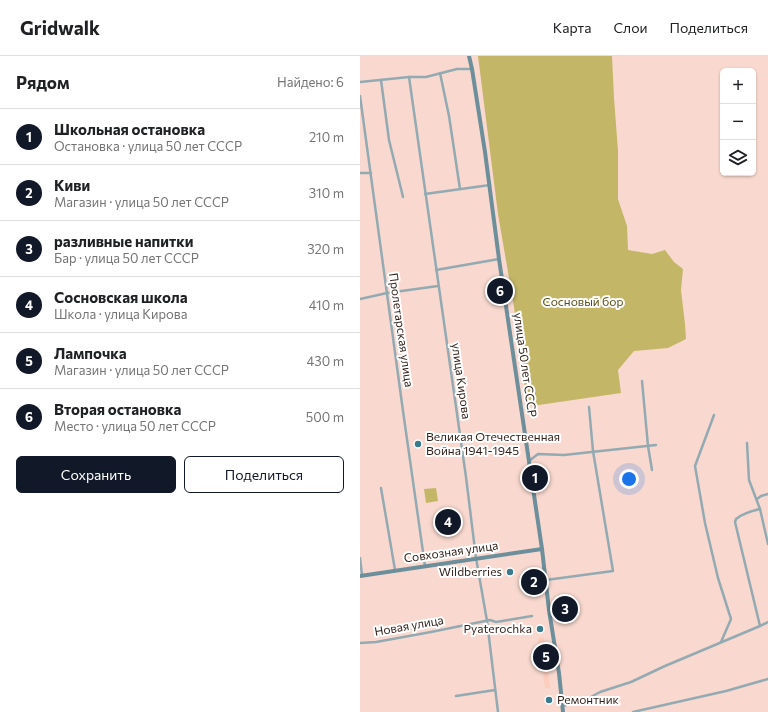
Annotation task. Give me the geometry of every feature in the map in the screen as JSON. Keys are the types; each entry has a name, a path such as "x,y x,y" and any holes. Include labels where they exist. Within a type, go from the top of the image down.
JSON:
{"street":[{"name":"улица 50 лет СССР","path":"469,56 490,185 499,259 542,549 563,712"},
{"path":"360,82 409,77 426,77 457,70 472,69"},
{"path":"440,73 449,116 460,189"},
{"name":"улица Кирова","path":"409,77 466,477 476,558 487,621 498,712"},
{"path":"381,80 389,140 403,197"},
{"name":"Пролетарская улица","path":"360,96 425,566"},
{"path":"360,173 370,173"},
{"path":"425,194 490,185"},
{"path":"436,270 499,259"},
{"path":"360,299 387,293 438,286"},
{"path":"642,381 648,446 652,470"},
{"path":"546,580 613,571 593,451 589,407"},
{"path":"714,415 695,466 705,523 718,578 731,619 721,642"},
{"path":"747,443 750,480 760,509 768,544"},
{"path":"529,461 538,454 564,455 656,445"},
{"path":"382,488 395,570"},
{"path":"757,499 768,494"},
{"path":"760,509 740,516 735,522 760,626"},
{"name":"Совхозная улица","path":"361,576 542,549"},
{"path":"360,558 361,576"},
{"name":"Новая улица","path":"360,643 376,642 423,634 490,620 496,622 532,616"},
{"path":"563,706 631,682 768,622"},
{"path":"633,712 726,691 768,679"},
{"path":"456,696 495,690"}],"shaded area":[{"path":"544,637 550,688 545,688 538,638"}],"green space":[{"name":"Сосновый бор","path":"478,56 612,56 618,151 618,199 627,226 628,250 652,254 665,250 674,262 683,269 681,290 686,339 668,348 634,351 618,370 621,393 525,407 526,395 514,307 498,214"},
{"path":"436,488 438,501 426,503 424,489"}],"place":[{"name":"Вторая остановка","path":"500,291"},
{"name":"Великая Отечественная Война 1941-1945","path":"418,444"},
{"name":"Школьная остановка","path":"535,478"},
{"name":"Сосновская школа","path":"448,522"},
{"name":"Wildberries","path":"510,572"},
{"name":"Киви","path":"534,582"},
{"name":"разливные напитки","path":"565,609"},
{"name":"Pyaterochka","path":"540,629"},
{"name":"Лампочка","path":"546,657"},
{"name":"Ремонтник","path":"549,700"}]}
